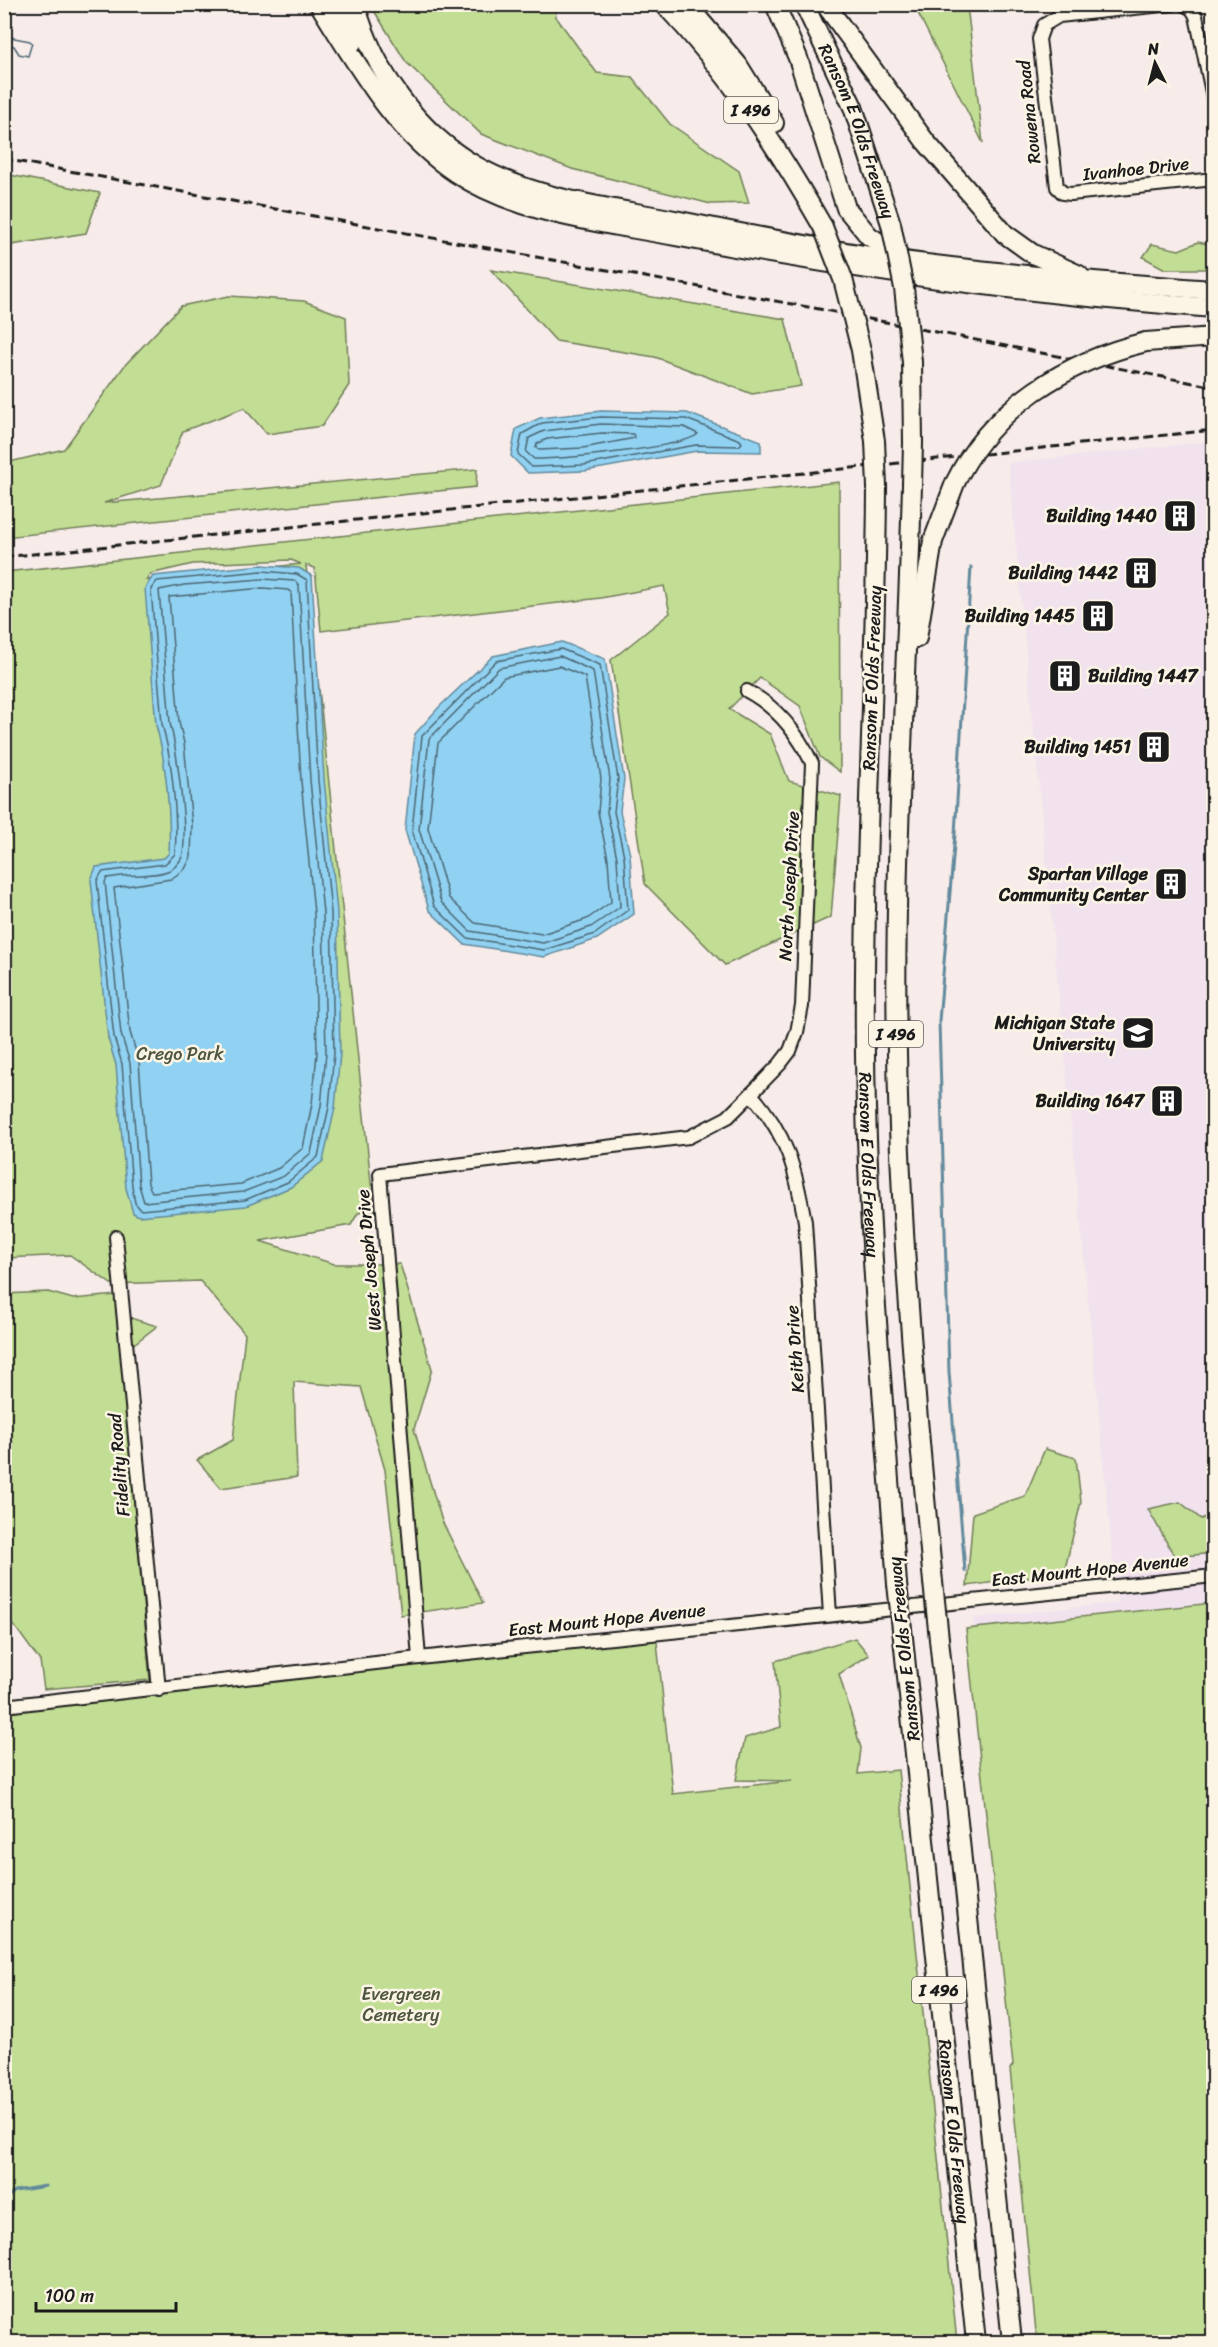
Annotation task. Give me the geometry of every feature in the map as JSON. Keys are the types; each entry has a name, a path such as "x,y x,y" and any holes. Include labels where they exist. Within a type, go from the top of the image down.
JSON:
{"highway":[{"path":"319,4 380,99 415,140 457,173 492,192 542,210 809,261 1056,286 1091,280 1214,290"},
{"path":"339,4 357,54 380,99"},
{"path":"355,4 371,51 388,80 414,115 462,157 510,183 561,198 805,246 1056,286 1214,308"},
{"name":"Ransom E Olds Freeway","path":"664,4 701,44 754,114 823,226 843,279 861,350 875,441 877,487 865,937 865,1059 874,1267 897,1584 975,2343"},
{"path":"686,4 738,65 755,91 793,159 823,226"},
{"path":"775,4 798,58 846,208 877,244 925,264"},
{"name":"Ransom E Olds Freeway","path":"804,4 853,107 891,224 904,288 912,362 914,443 896,992 898,1117 909,1326 933,1582 1012,2343"},
{"path":"825,4 926,141 1005,234 1033,254 1091,280"},
{"path":"904,732 929,556 937,525 956,483 983,439 1025,398 1054,378 1089,360 1146,342 1214,337"}],"street":[{"name":"Rowena Road","path":"1063,193 1055,181 1040,39 1044,25 1059,16 1172,4"},
{"path":"1184,5 1196,16 1214,102"},
{"name":"Ivanhoe Drive","path":"1063,193 1214,179"},
{"name":"North Joseph Drive","path":"747,690 768,702 795,733 812,763 813,780 801,1015 790,1052 751,1094"},
{"name":"Keith Drive","path":"751,1094 777,1126 796,1178 805,1222 830,1615"},
{"name":"West Joseph Drive","path":"419,1658 380,1174 689,1137 728,1117 751,1094"},
{"name":"Fidelity Road","path":"116,1237 159,1690"},
{"name":"East Mount Hope Avenue","path":"4,1706 159,1690 419,1658 1214,1576"}],"shaded area":[{"name":"Michigan State University","path":"1213,441 1213,2342 1048,2342 973,1618 1117,1603 1008,463"}],"green space":[{"path":"374,5 555,5 556,17 597,73 632,77 670,124 739,171 749,203 711,204 572,169 481,134 406,62 373,9"},
{"path":"914,5 967,5 983,143"},
{"path":"5,174 100,193 86,233 5,246"},
{"path":"1198,242 1213,245 1213,269 1165,269 1143,257 1152,244 1179,250"},
{"path":"491,270 785,319 801,386 752,394 655,357 556,341"},
{"path":"229,296 304,301 346,317 349,385 322,426 267,434 244,408 183,431 161,485 104,503 477,469 476,487 5,537 5,463 64,449 125,365 181,306"},
{"name":"Crego Park","path":"839,482 840,772 820,757 800,706 760,678 729,709 770,734 789,781 841,796 831,917 725,965 645,884 611,660 670,613 664,586 601,598 321,631 315,568 306,565 374,1211 358,1213 351,1225 260,1241 334,1264 400,1264 432,1369 414,1429 442,1521 483,1603 401,1615 385,1470 361,1387 294,1382 297,1477 221,1488 197,1460 233,1440 245,1334 200,1281 111,1284 70,1255 5,1258 5,572","holes":["291,560 301,564 146,580 150,574 193,564"]},
{"path":"48,1292 73,1299 116,1295 117,1314 157,1326 121,1354 150,1680 44,1689 40,1661 5,1613 4,1294"},
{"path":"1045,1449 1076,1458 1081,1502 1064,1573 967,1586 973,1513 1025,1496"},
{"path":"1180,1502 1201,1519 1213,1513 1213,1553 1175,1557 1148,1509"},
{"path":"1213,1603 1213,2342 1037,2342 1010,2069 1013,2065 966,1629"},
{"name":"Evergreen Cemetery","path":"656,1633 673,1794 792,1781 736,1780 745,1738 781,1727 775,1661 855,1638 869,1655 839,1674 861,1748 858,1774 898,1770 957,2342 5,2342 5,1713"}],"water":[{"path":"601,411 687,413 761,441 761,452 697,451 585,471 528,473 511,456 516,429 540,418"},
{"path":"262,565 299,568 312,576 324,779 337,912 340,1053 335,1108 323,1161 291,1187 246,1206 139,1216 133,1213 126,1188 116,1065 108,1038 91,880 96,867 164,858 169,853 167,789 163,755 156,725 145,588 153,576"},
{"path":"562,642 605,659 624,779 620,811 630,855 634,914 597,939 544,957 464,944 429,910 405,830 415,734 440,706 493,656"}],"waterway":[{"path":"965,1571 949,1372 939,1021 955,834 971,567"},
{"path":"4,2200 15,2191 46,2186"}],"railway":[{"path":"4,159 819,309 1214,387"},
{"path":"4,557 1214,430"}],"place":[{"name":"Building 1440","path":"1180,516"},
{"name":"Building 1442","path":"1141,573"},
{"name":"Building 1445","path":"1098,616"},
{"name":"Building 1447","path":"1065,676"},
{"name":"Building 1451","path":"1154,747"},
{"name":"Spartan Village Community Center","path":"1171,884"},
{"name":"Michigan State University","path":"1138,1033"},
{"name":"Building 1647","path":"1167,1101"}]}
